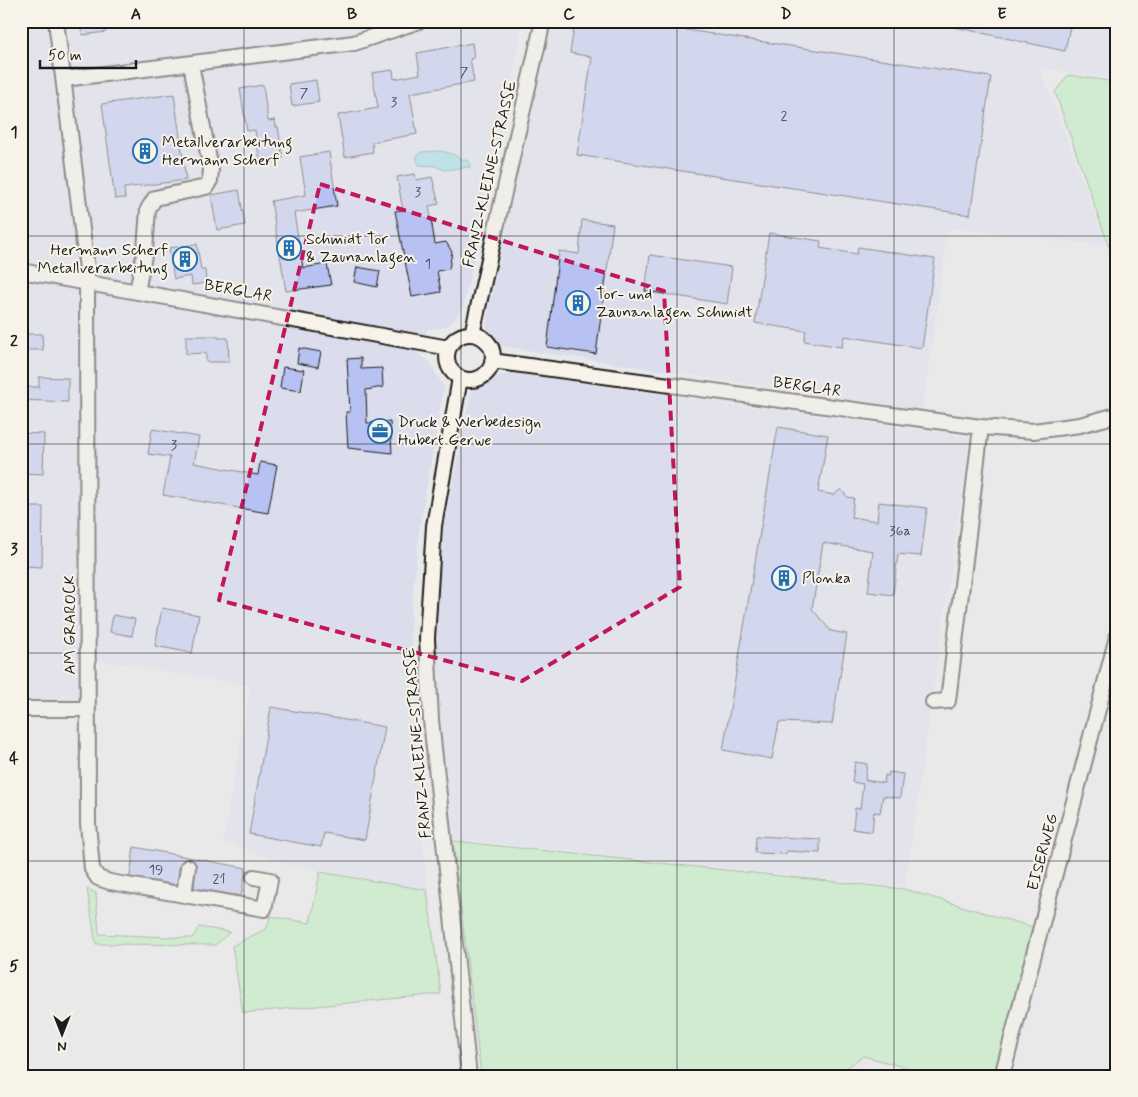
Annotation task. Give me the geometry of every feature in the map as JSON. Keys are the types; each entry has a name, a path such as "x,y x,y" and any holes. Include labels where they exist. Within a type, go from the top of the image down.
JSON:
{"street":[{"name":"AM GRAROCK","path":"56,21 87,282 88,823 92,870 98,878 110,882 184,894"},
{"path":"64,79 354,43 420,21"},
{"name":"FRANZ-KLEINE-STRASSE","path":"472,334 543,21"},
{"path":"136,292 145,250 148,209 156,198 206,187 210,180 210,170 192,64"},
{"name":"BERGLAR","path":"21,271 449,348"},
{"path":"472,334 485,340 490,346 492,361 490,368 474,380 460,378 450,368 448,362 449,348 458,338 472,334"},
{"name":"BERGLAR","path":"492,361 981,428 1033,431 1080,425 1117,415"},
{"name":"FRANZ-KLEINE-STRASSE","path":"460,378 434,526 427,638 431,720 469,1076"},
{"path":"933,702 948,701 981,428"},
{"name":"EISERWEG","path":"1002,1076 1117,637"},
{"path":"21,709 88,709"},
{"path":"188,867 184,894 264,909 270,880 254,876"}],"highlighted area":[{"path":"320,184 664,291 680,587 522,681 219,600"}],"shaded area":[{"path":"21,21 523,21 480,236 462,310 453,322 443,328 428,329 416,352 430,362 444,387 420,525 411,613 413,704 427,890 286,864 223,841 250,686 81,657 82,715 21,716"},
{"path":"552,21 1117,21 1117,79 1040,68 1107,246 949,228 922,410 498,346 487,330 487,316"},
{"path":"509,373 970,437 905,887 453,839 438,708 436,622 444,525 471,390 493,378"}],"green space":[{"path":"1068,75 1117,82 1117,248 1109,247 1055,92"},
{"path":"453,841 904,889 1036,928 995,1076 938,1076 863,1056 841,1072 840,1076 481,1076"},
{"path":"320,872 427,890 441,994 243,1013 232,946 267,928 270,916 310,923"},
{"path":"87,889 96,893 99,934 192,938 199,927 230,932 215,945 96,944"}],"water":[{"path":"439,151 470,162 470,167 445,170 435,166 419,165 417,155 421,152"}],"building":[{"path":"80,21 105,21 106,32 82,35"},
{"path":"575,21 628,21 991,77 970,215 577,155 592,57 570,53"},
{"path":"950,21 1071,21 1065,51 950,26"},
{"path":"472,43 474,58 470,59 474,82 410,93 417,134 372,142 373,152 345,157 338,115 378,108 372,73 393,70 394,79 420,74 417,53"},
{"path":"316,80 319,102 292,106 289,84"},
{"path":"263,85 268,121 275,120 276,127 278,127 283,159 266,163 266,161 260,162 255,130 247,131 240,89"},
{"name":"Metallverarbeitung Hermann Scherf","path":"174,94 186,180 124,188 125,198 115,199 102,104"},
{"path":"329,152 337,206 294,213 303,268 327,264 331,285 286,291 271,201 306,195 300,157"},
{"path":"415,174 416,180 432,177 439,204 429,206 435,244 446,242 452,252 449,269 437,271 441,292 412,297 395,211 403,210 397,177"},
{"path":"239,190 245,225 217,230 211,195"},
{"name":"Tor- und Zaunanlagen Schmidt","path":"582,220 613,224 596,354 547,347 559,251 579,254"},
{"path":"769,233 821,241 820,248 857,254 858,247 935,259 922,348 844,336 842,347 804,341 806,331 755,323"},
{"name":"Hermann Scherf Metallverarbeitung","path":"197,244 201,270 205,270 206,283 192,285 191,276 174,279 169,248"},
{"path":"650,255 732,267 727,304 645,291"},
{"path":"357,267 380,271 377,287 354,282"},
{"path":"25,334 42,334 43,350 21,350 21,340 25,340"},
{"path":"186,336 218,336 218,338 228,338 229,362 206,362 206,353 186,354"},
{"path":"299,348 321,352 318,367 297,363"},
{"path":"361,358 361,369 382,368 383,387 366,390 367,423 390,422 392,453 348,448 346,412 350,412 347,359"},
{"path":"283,367 304,370 301,391 280,388"},
{"path":"39,377 68,378 68,402 21,400 21,387 39,387"},
{"path":"778,427 828,435 818,492 834,495 841,489 847,497 854,498 851,517 877,521 879,502 927,508 921,556 898,554 893,595 868,592 873,551 823,543 812,609 831,631 847,634 832,724 779,722 772,759 723,750"},
{"path":"152,429 199,437 194,463 258,475 260,462 277,465 268,513 163,495 170,457 148,454"},
{"path":"21,433 44,434 43,474 21,473"},
{"path":"21,507 43,507 42,567 21,566"},
{"path":"162,608 199,615 192,653 155,646"},
{"path":"113,615 135,619 132,636 110,632"},
{"path":"271,707 385,727 365,840 324,833 321,847 249,834"},
{"path":"855,762 867,764 865,780 884,783 885,775 888,776 889,772 903,774 900,798 883,796 880,813 874,812 872,832 853,829 855,808 860,809 863,784 852,782"},
{"path":"756,836 820,839 820,853 787,851 786,854 755,853"},
{"path":"134,847 246,868 241,896 194,888 196,864 190,858 181,862 177,885 130,877"}],"place":[{"name":"Metallverarbeitung Hermann Scherf","path":"145,151"},
{"name":"Schmidt Tor & Zaunanlagen","path":"289,248"},
{"name":"Hermann Scherf Metallverarbeitung","path":"185,259"},
{"name":"Tor- und Zaunanlagen Schmidt","path":"578,303"},
{"name":"Druck & Werbedesign Hubert Gerwe","path":"380,431"},
{"name":"Plonka","path":"784,578"}]}
